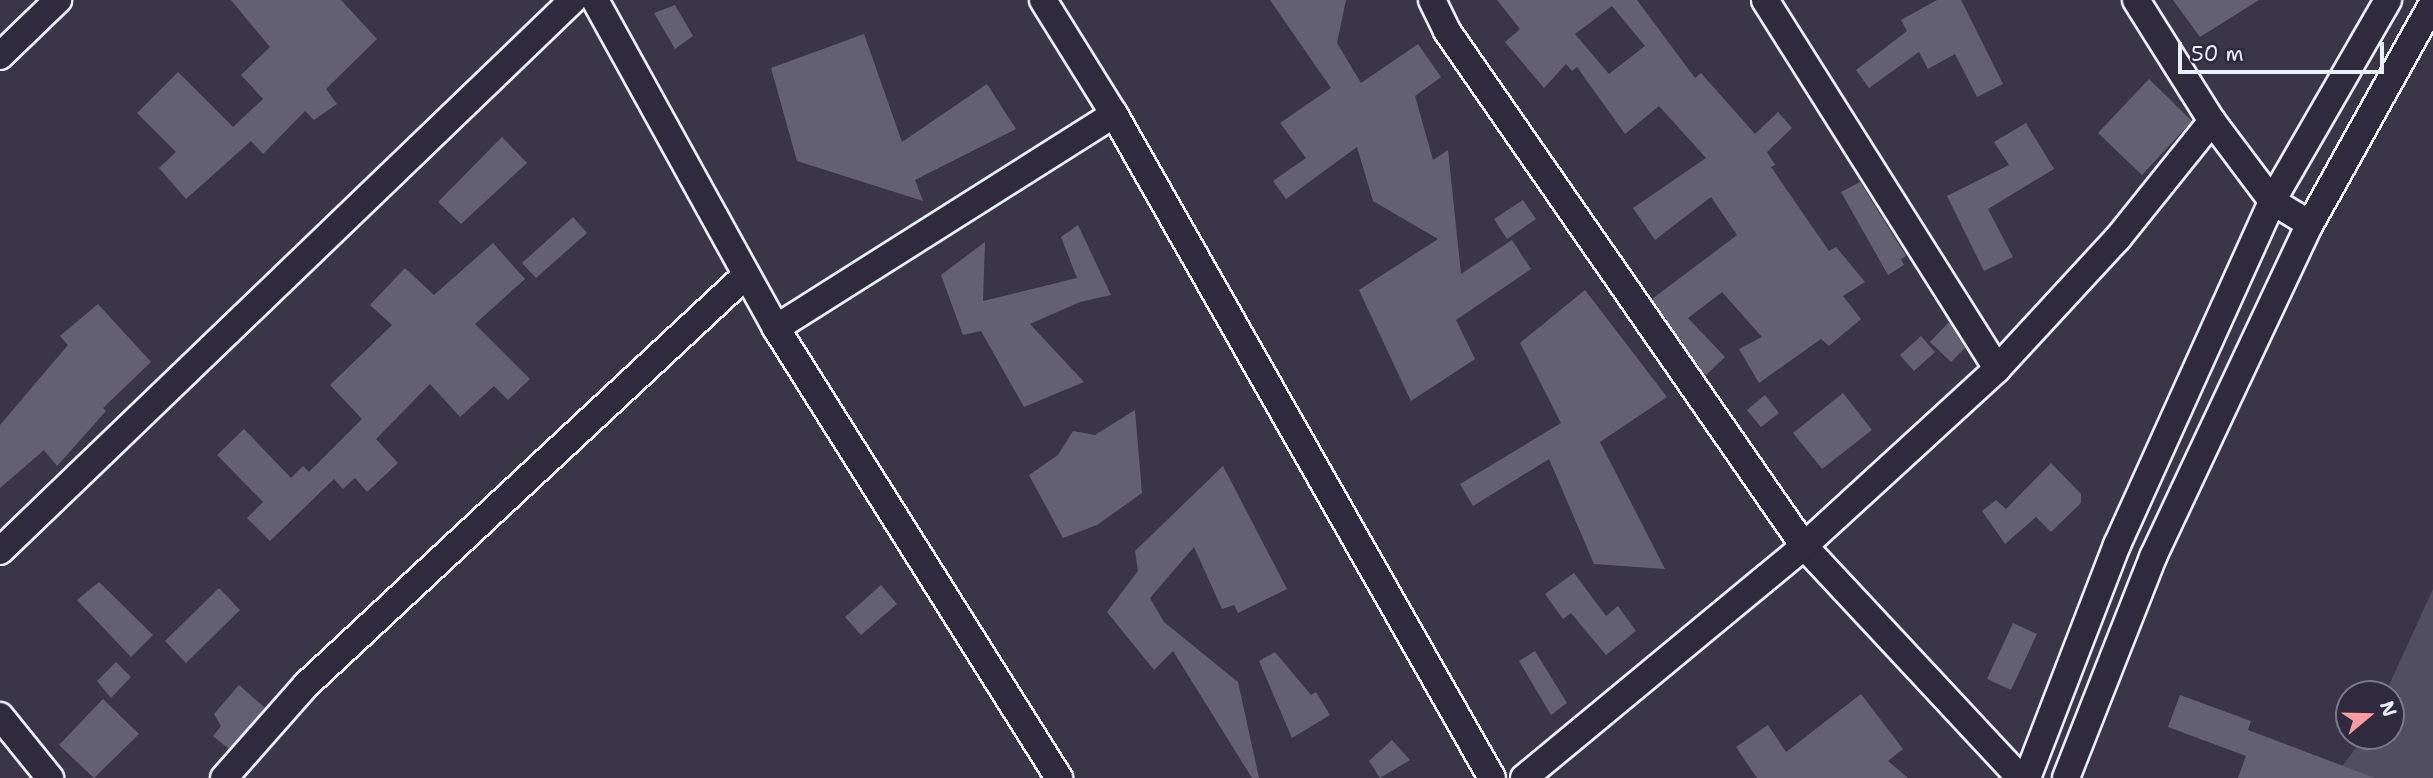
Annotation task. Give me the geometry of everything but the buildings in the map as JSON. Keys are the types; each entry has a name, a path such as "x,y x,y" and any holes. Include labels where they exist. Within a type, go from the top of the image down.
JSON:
{"street":[{"path":"0,56 58,0"},
{"path":"0,551 573,0"},
{"path":"595,0 776,328 1059,778"},
{"path":"1043,0 1114,114 1492,778"},
{"path":"1432,0 1454,43 1804,546 2020,778"},
{"path":"1765,0 1997,369"},
{"path":"2136,0 2213,121 2272,201 2310,224"},
{"path":"2027,778 2117,545 2272,201 2388,0"},
{"path":"2066,778 2152,557 2310,224 2433,3"},
{"path":"776,328 1114,114"},
{"path":"1524,778 1804,546 1997,369 2118,238 2213,121"},
{"path":"224,778 306,685 746,275"},
{"path":"0,716 50,778"}],"shaded area":[{"path":"2433,589 2433,778 2333,778 2354,750 2405,750 2405,680 2391,680"}]}
